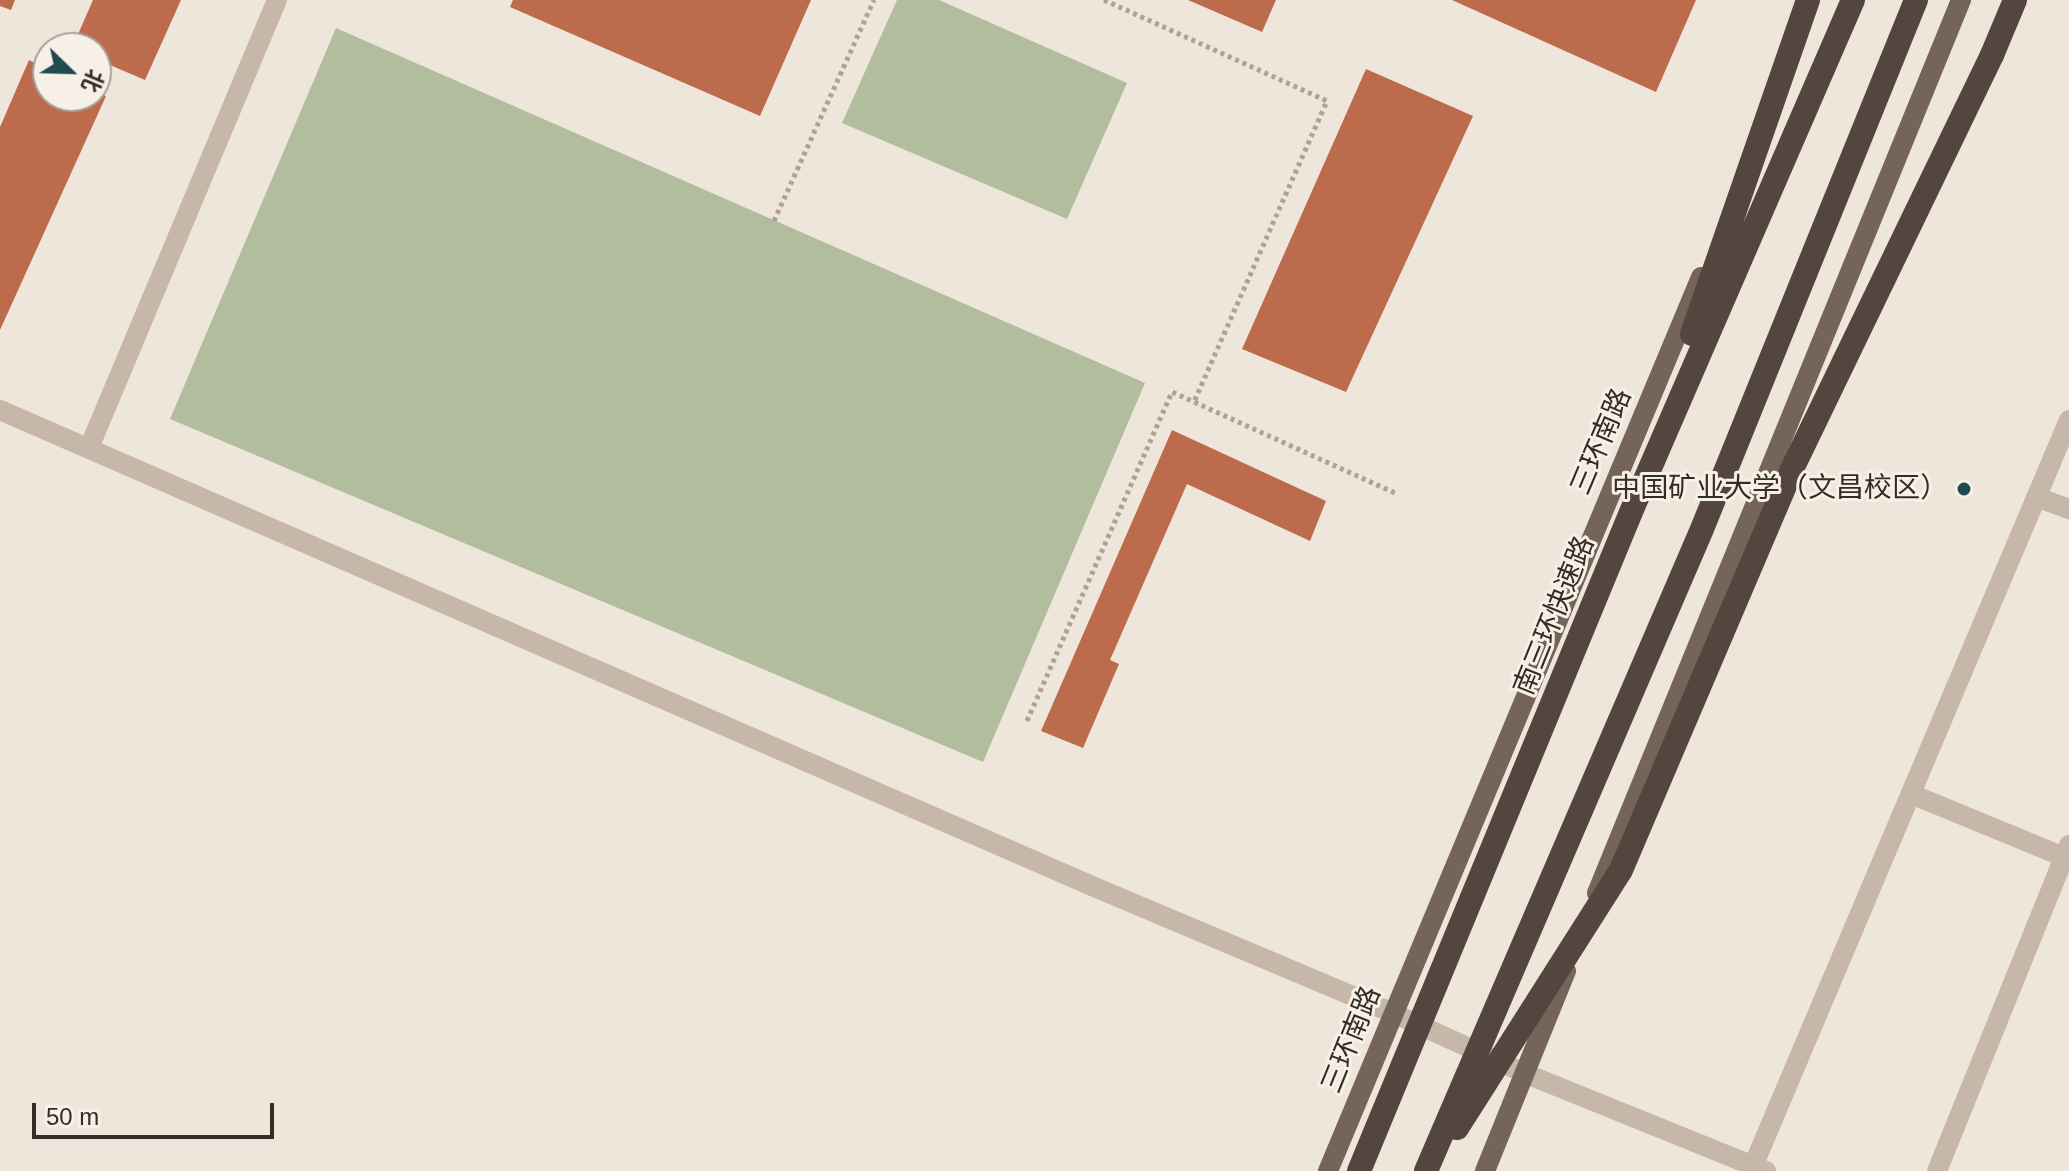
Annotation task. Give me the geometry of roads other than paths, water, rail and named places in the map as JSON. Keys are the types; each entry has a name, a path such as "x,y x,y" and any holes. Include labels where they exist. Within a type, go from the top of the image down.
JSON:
{"highway":[{"path":"1631,512 1808,0"},
{"name":"南三环快速路","path":"1359,1171 1631,512 1853,0"},
{"path":"1428,1171 1702,529 1916,0"},
{"path":"1428,1171 1621,870 1793,467 1992,55 2015,0"}],"main road":[{"name":"三环南路","path":"1328,1171 1817,0"},
{"path":"1485,1171 1961,0"}],"street":[{"path":"89,448 277,0"},
{"path":"0,410 1077,879 1393,1013 1524,1073 1757,1169 2069,420"},
{"path":"2036,497 2069,509"},
{"path":"1911,794 2067,851 1937,1171"}],"place":[{"name":"中国矿业大学（文昌校区）","path":"1964,489"}]}
